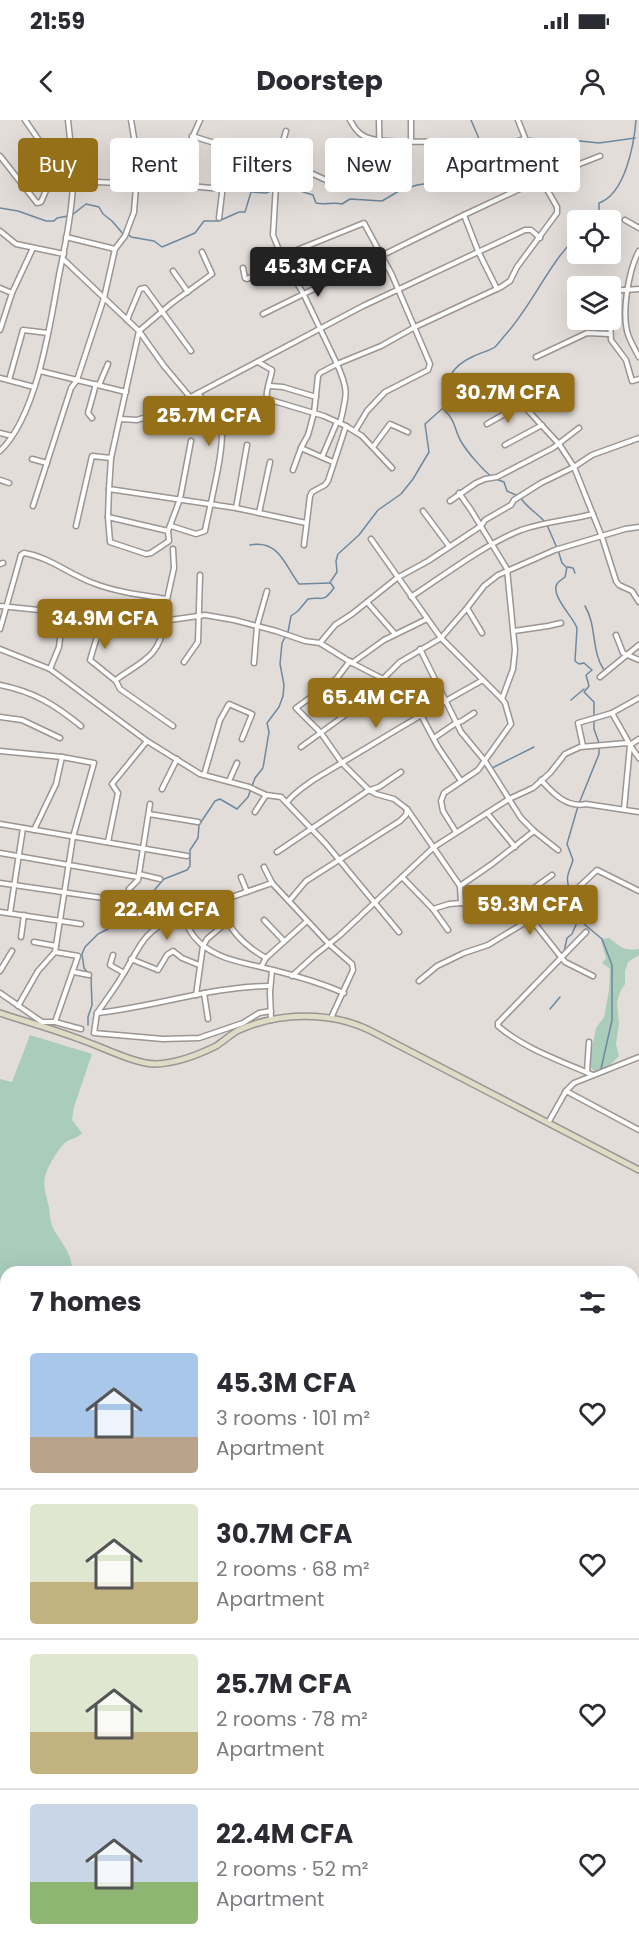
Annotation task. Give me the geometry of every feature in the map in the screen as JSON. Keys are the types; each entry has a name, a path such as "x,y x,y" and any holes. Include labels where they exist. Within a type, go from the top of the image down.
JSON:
{"main road":[{"path":"0,1013 81,1039 118,1055 155,1064 199,1054 216,1046 235,1032 271,1020 292,1016 344,1019 356,1023 639,1170"}],"street":[{"path":"25,120 37,138"},
{"path":"68,120 70,138"},
{"path":"131,120 133,138"},
{"path":"200,120 192,136 211,141"},
{"path":"350,120 358,132 374,138"},
{"path":"379,120 379,138"},
{"path":"411,120 411,138"},
{"path":"518,120 524,138"},
{"path":"285,138 286,131"},
{"path":"0,156 18,179"},
{"path":"580,164 600,156"},
{"path":"28,192 37,203 41,202 45,192"},
{"path":"0,451 12,436 26,409 40,371 63,257 71,192"},
{"path":"33,506 71,388 77,380 104,298 115,249 125,237 131,224 136,192"},
{"path":"219,218 222,192"},
{"path":"275,192 273,235 346,385 346,398 339,422 322,457"},
{"path":"263,314 515,192"},
{"path":"293,470 308,435 320,373 381,346 510,281 517,267 558,210 548,192"},
{"path":"464,215 478,251 497,289"},
{"path":"625,220 639,228"},
{"path":"243,268 247,279 283,258 364,223 382,255 415,327 430,367 385,392 367,411 355,431"},
{"path":"120,418 137,420 164,411 363,306 525,230 531,231 540,238"},
{"path":"0,231 13,242 63,257 139,331 190,397"},
{"path":"66,237 115,249"},
{"path":"0,330 12,294 33,248"},
{"path":"639,251 628,290 626,311 628,334 637,347 639,357"},
{"path":"191,441 180,499 168,531 169,541 151,553 143,554 110,542 108,517 111,458 139,331 212,274 202,252"},
{"path":"173,271 188,292"},
{"path":"0,288 12,294"},
{"path":"127,320 140,289 145,288 191,351"},
{"path":"621,290 639,289"},
{"path":"9,380 23,330 48,333"},
{"path":"609,330 614,346 626,360 632,381 639,380"},
{"path":"536,357 587,333 609,334"},
{"path":"257,362 271,368 270,386 266,392 267,399 339,422 355,431 392,468"},
{"path":"92,418 88,414 108,364"},
{"path":"40,371 126,392"},
{"path":"0,378 34,387"},
{"path":"270,386 281,386 316,397"},
{"path":"171,526 196,534 204,532 210,504 219,457 221,428 198,393"},
{"path":"487,424 522,404 559,444 574,467 602,537 617,583 632,591 639,602"},
{"path":"221,428 238,411"},
{"path":"373,447 390,424 408,432"},
{"path":"505,446 542,425"},
{"path":"304,545 312,492 328,481 346,426"},
{"path":"450,501 459,493 485,479 509,472 559,444 579,428"},
{"path":"0,433 12,436"},
{"path":"320,643 335,625 397,578 428,561 481,526 485,520 511,505 514,500 530,489 574,467 592,455 639,438"},
{"path":"236,508 247,445"},
{"path":"301,448 333,462"},
{"path":"76,526 92,456 111,458"},
{"path":"32,459 47,463"},
{"path":"259,513 270,462"},
{"path":"0,480 9,483"},
{"path":"109,489 236,508 306,523"},
{"path":"459,493 507,569 514,631 514,662 502,699"},
{"path":"423,511 449,546"},
{"path":"411,597 492,544 522,530 593,514"},
{"path":"108,517 168,531"},
{"path":"301,747 370,697 383,679 400,662 441,638 484,586 498,574 546,554 639,527"},
{"path":"371,539 441,638 505,703 511,724 475,772 444,793 441,801 444,814 456,832"},
{"path":"116,681 158,648 163,634 166,599 174,568 173,549"},
{"path":"0,629 21,555 24,553 35,555 91,583 109,589 166,599"},
{"path":"183,662 198,642 200,575"},
{"path":"254,663 257,626 267,591"},
{"path":"368,602 395,634"},
{"path":"0,606 163,622 199,616 234,620 305,641 320,643 403,689 412,698 438,747 461,781"},
{"path":"467,608 482,633"},
{"path":"101,616 90,660 116,681 120,689 173,726"},
{"path":"427,619 395,634 351,662 337,678 297,708 321,733 342,763 369,790 394,799 407,809 460,886 461,903"},
{"path":"50,669 59,647 62,622"},
{"path":"514,631 561,623"},
{"path":"616,635 622,651 639,660"},
{"path":"600,677 639,645"},
{"path":"420,649 460,732 484,760 521,818 558,850"},
{"path":"0,650 50,669 147,741 204,775 249,787 266,795 277,795 288,802 399,932"},
{"path":"288,802 294,794 342,763 445,699 483,680"},
{"path":"0,685 32,693 62,710 81,726"},
{"path":"583,746 578,723 612,712 639,698"},
{"path":"204,775 220,720 229,704 252,714 242,739"},
{"path":"612,712 639,758"},
{"path":"434,738 474,713"},
{"path":"0,717 21,720 60,738"},
{"path":"292,976 434,847 509,799 533,788 572,749 605,744 630,744 639,739"},
{"path":"108,842 118,794 112,785 147,741"},
{"path":"624,809 630,744"},
{"path":"0,751 62,757 94,763 73,837 55,952 38,971 18,1006"},
{"path":"34,830 56,784 62,757"},
{"path":"162,789 177,759"},
{"path":"229,782 237,763"},
{"path":"277,852 369,790 379,787 401,772"},
{"path":"541,780 561,800 578,805 586,804 639,812"},
{"path":"255,812 266,795"},
{"path":"129,889 138,880 150,804"},
{"path":"291,900 306,881 400,821 406,815 407,809"},
{"path":"488,813 514,847"},
{"path":"149,814 198,822"},
{"path":"0,824 187,856"},
{"path":"10,913 23,828"},
{"path":"460,886 534,831"},
{"path":"0,853 160,879"},
{"path":"264,867 272,883 291,900 329,944 354,966 332,1018"},
{"path":"580,886 597,870 639,891"},
{"path":"505,909 552,875"},
{"path":"241,877 247,892"},
{"path":"402,877 433,909 448,930"},
{"path":"0,883 117,900"},
{"path":"271,1011 259,1013 243,1023 203,1037 163,1039 94,1033 97,1013 124,974 145,936 174,917 272,883"},
{"path":"217,903 239,940 266,958"},
{"path":"433,909 461,903 514,910 531,919 566,962 592,976"},
{"path":"168,907 174,917"},
{"path":"0,912 81,924"},
{"path":"183,914 191,934 203,945 228,959 329,986 344,993"},
{"path":"21,937 24,915"},
{"path":"419,981 437,966 488,945 531,919"},
{"path":"264,920 284,940"},
{"path":"261,967 266,958 284,940 307,921"},
{"path":"196,994 203,945 227,922"},
{"path":"586,932 499,1021 498,1026 511,1037 593,1075"},
{"path":"34,942 56,946"},
{"path":"0,971 12,951"},
{"path":"131,959 158,970 172,951 199,965"},
{"path":"55,952 78,956 56,1022"},
{"path":"113,955 110,966 124,974"},
{"path":"271,1020 272,970"},
{"path":"74,972 89,975"},
{"path":"97,1013 196,994 270,986"},
{"path":"0,993 42,1023 56,1022 81,1029"},
{"path":"204,993 208,1019"},
{"path":"587,1072 589,1042"},
{"path":"548,1123 566,1091 574,1083 639,1057"},
{"path":"566,1091 639,1130"}],"green space":[{"path":"609,938 625,949 639,949 639,955 628,962 625,984 617,1002 619,1024 616,1044 619,1056 608,1067 596,1072 591,1068 590,1058 596,1028 604,1017 610,969 602,963 606,958 601,941"},
{"path":"30,1035 92,1054 74,1107 72,1120 82,1133 61,1147 50,1164 44,1181 52,1224 69,1254 72,1266 0,1266 0,1079 12,1082"}],"waterway":[{"path":"303,192 313,195 316,203 323,204 342,204 350,199 382,201 399,191 417,185 451,180 461,176 464,169 479,159 480,141 471,120"},
{"path":"599,210 599,203 608,198 622,179 630,155 636,120"},
{"path":"580,141 599,143 635,138"},
{"path":"128,234 131,237 154,241 162,247 195,233 204,221 219,221 239,212 245,212 251,192"},
{"path":"252,192 269,192"},
{"path":"72,215 86,204 99,207 124,235"},
{"path":"0,208 18,211 46,221 68,216"},
{"path":"331,581 337,572 338,554 359,535 378,510 401,494 429,452 425,424 443,408 447,383 453,371 465,361 495,347 517,321 567,247"},
{"path":"443,409 451,418 459,439 480,466 492,477"},
{"path":"496,479 504,482 507,491 518,496"},
{"path":"520,497 544,521"},
{"path":"547,525 557,548"},
{"path":"250,545 260,544 275,550 299,584 330,583"},
{"path":"558,550 562,563 566,567"},
{"path":"567,567 565,577 558,583 556,589 559,600 577,628 575,661 579,664 584,663 592,670 586,675 589,686 584,692 594,702 594,729 599,743 599,754 578,806 567,844 573,860 568,878 570,890 569,893 561,895 563,903 571,913 602,939 612,965 612,1020 601,1069"},
{"path":"568,567 573,568 575,573"},
{"path":"88,973 84,968 82,954 85,947 98,934 108,929 113,918 125,904 133,898 142,904 164,879 187,870 190,866 190,850 198,838 199,825 215,801 220,799 237,809 248,797 255,778 263,768 269,732 267,723 279,707 283,696 284,685 280,664 282,643 288,632 291,616 308,599 327,596 334,588 330,582"},
{"path":"585,606 591,622 597,655 604,670"},
{"path":"571,700 584,689"},
{"path":"490,769 534,747"},
{"path":"564,952 567,938 572,934 578,920"},
{"path":"88,1025 92,1005 91,976"},
{"path":"550,1009 560,997"}]}
